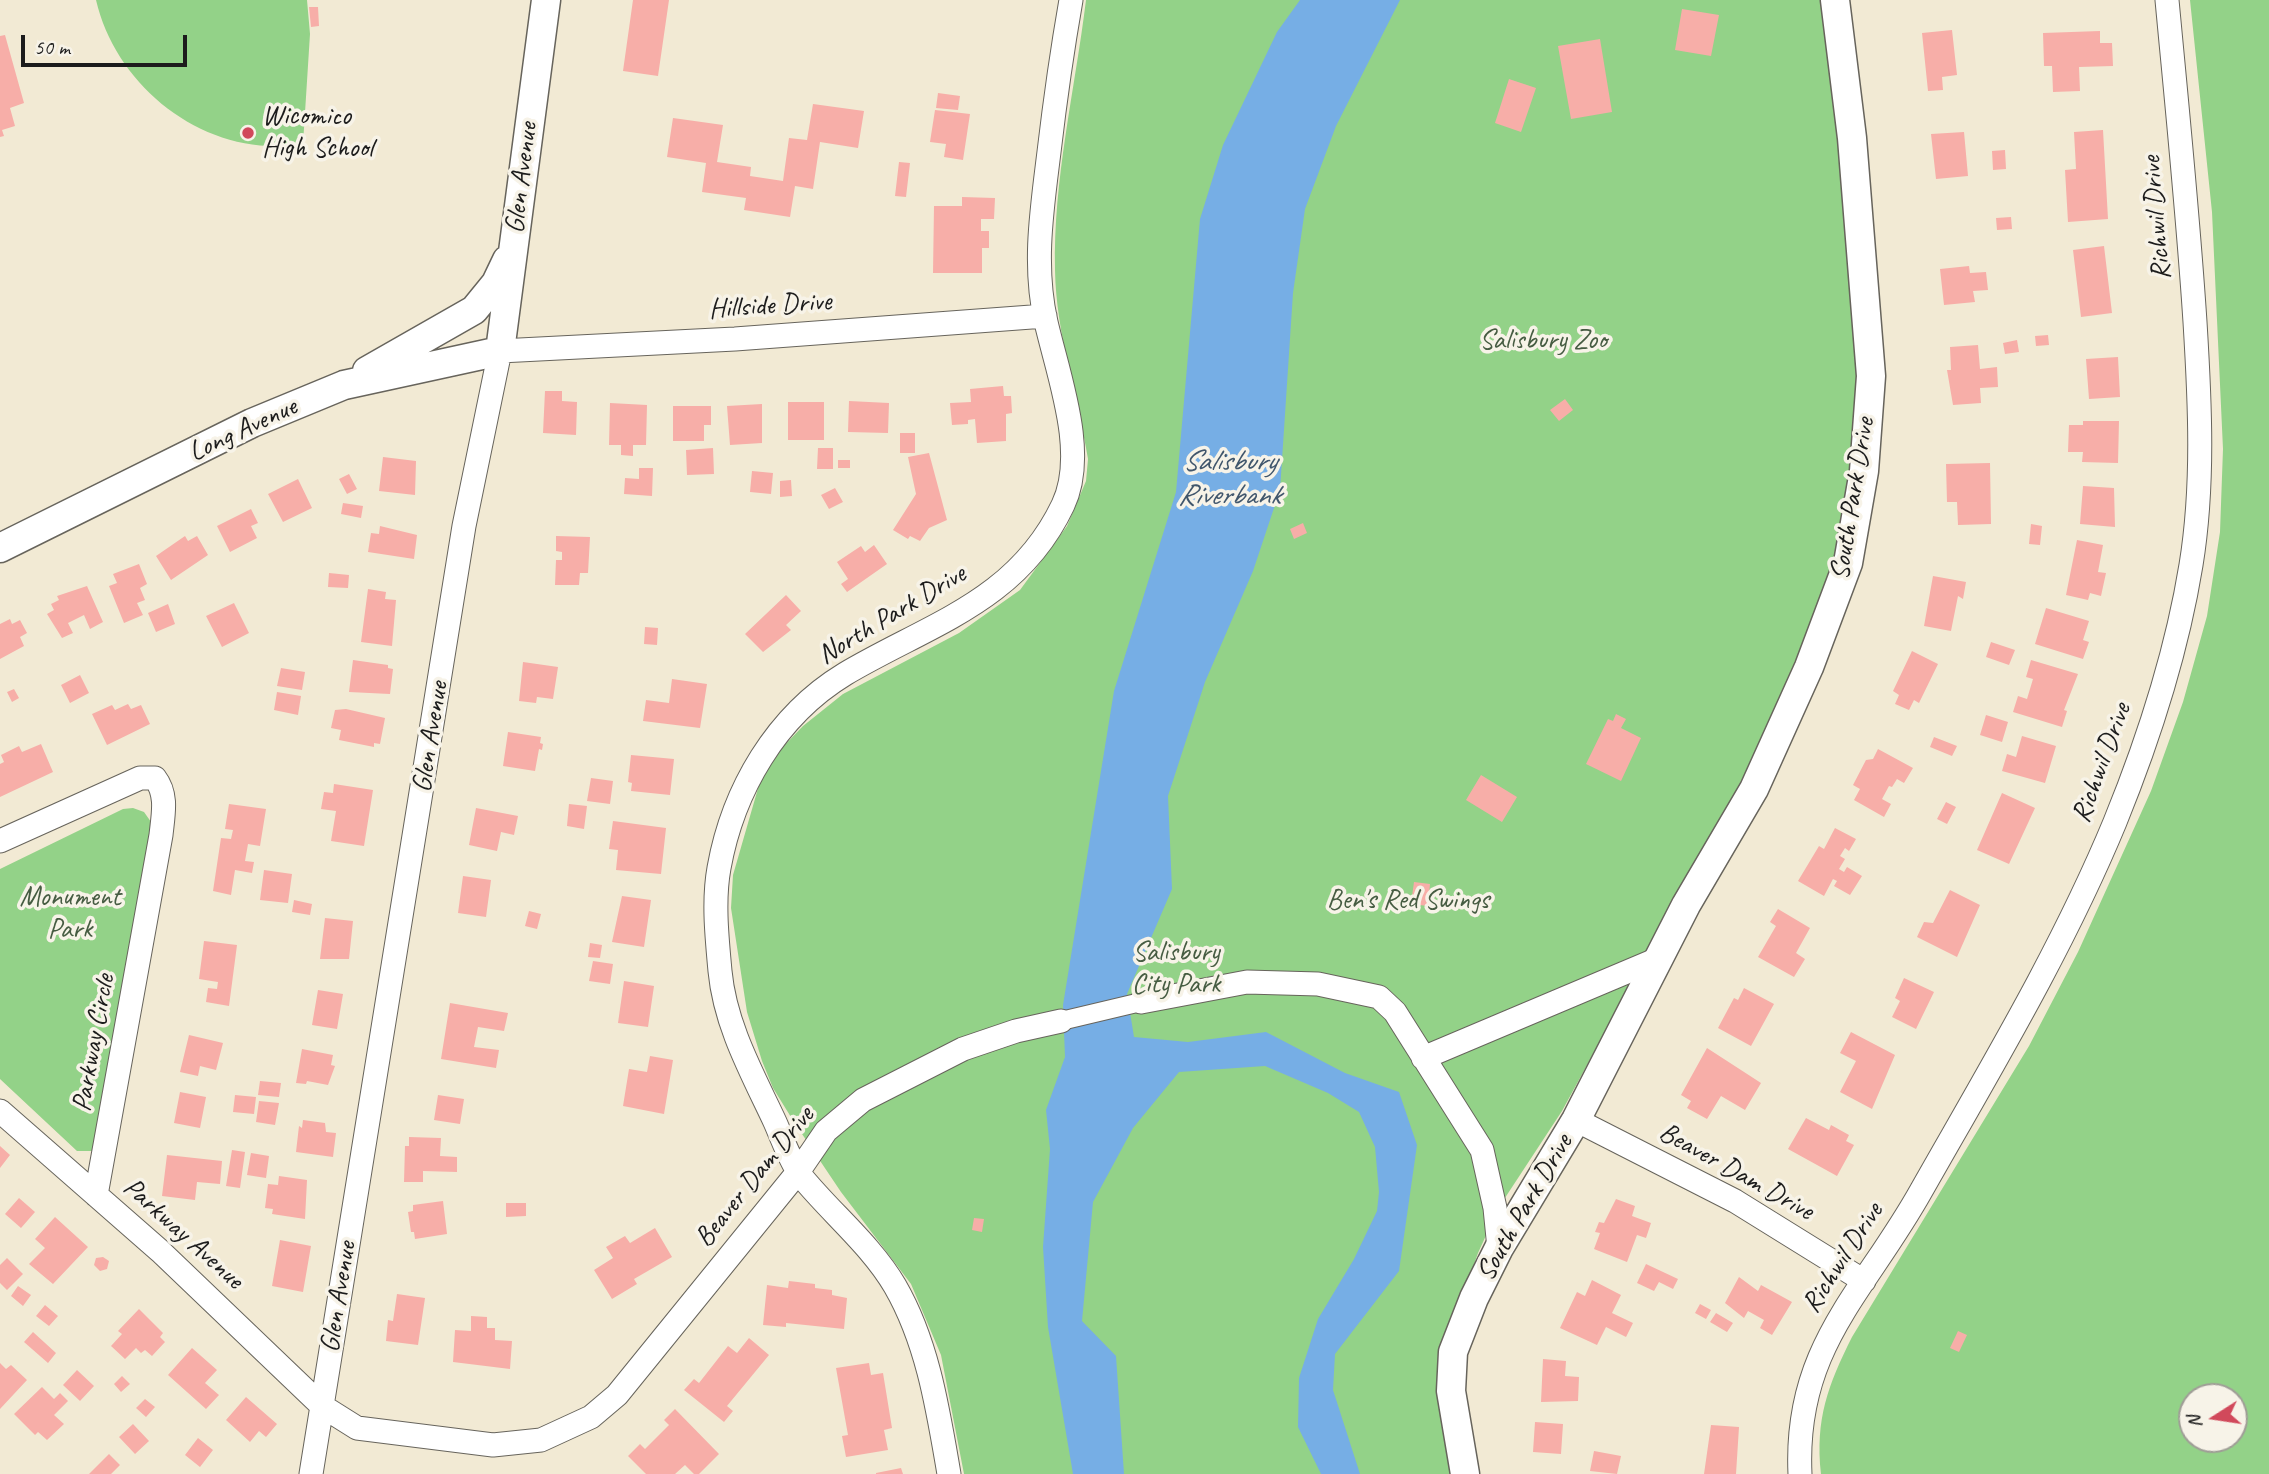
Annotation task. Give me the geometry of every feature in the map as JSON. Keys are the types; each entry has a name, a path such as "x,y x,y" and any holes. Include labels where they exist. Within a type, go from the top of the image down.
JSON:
{"street":[{"name":"Glen Avenue","path":"311,1474 464,526 500,351 546,0"},
{"name":"North Park Drive","path":"949,1474 933,1385 914,1325 894,1283 798,1172 733,1034 721,976 719,870 736,808 755,765 790,719 842,676 971,607 1021,567 1052,527 1066,500 1073,467 1066,399 1045,316 1038,243 1071,0"},
{"name":"South Park Drive","path":"1465,1474 1451,1391 1453,1352 1499,1248 1576,1120 1686,905 1754,789 1809,667 1848,564 1864,471 1871,376 1852,138 1835,0"},
{"name":"Richwil Drive","path":"1800,1474 1799,1438 1812,1372 1828,1336 1925,1186 2034,991 2085,886 2128,785 2180,615 2191,565 2197,508 2199,402 2190,250 2167,0"},
{"path":"344,385 474,310 496,283 513,250"},
{"name":"Hillside Drive","path":"500,351 735,340 1045,316"},
{"name":"Long Avenue","path":"0,548 252,423 344,385 500,351"},
{"name":"Parkway Circle","path":"0,841 140,778 155,778 161,786 164,803 161,835 96,1195"},
{"path":"1423,1058 1660,958"},
{"name":"Beaver Dam Drive","path":"322,1406 357,1429 493,1445 541,1440 591,1417 617,1395 798,1172 826,1130 863,1100 963,1049 1016,1031 1141,1002 1247,982 1318,984 1348,988 1379,998 1395,1012 1482,1150 1495,1208 1499,1248"},
{"name":"Parkway Avenue","path":"0,1111 160,1251 322,1406"},
{"name":"Beaver Dam Drive","path":"1576,1120 1735,1201 1864,1281"}],"green space":[{"path":"96,0 307,0 310,34 303,144 268,146 234,141 202,129 172,112 146,89 124,63 107,33"},
{"name":"Salisbury City Park","path":"1086,0 1829,0 1859,389 1858,436 1839,557 1779,712 1562,1111 1499,1207 1478,1253 1445,1347 1454,1474 964,1474 941,1355 911,1284 841,1192 773,1088 747,1012 731,908 733,875 759,785 777,753 803,726 843,694 959,633 1020,590 1067,526 1086,481 1088,459 1059,318 1055,236 1061,168"},
{"path":"2190,0 2269,0 2269,1474 1821,1474 1820,1436 1825,1403 1852,1337 2029,1046 2078,952 2151,791 2183,702 2207,616 2220,532 2223,449 2212,212"},
{"name":"Monument Park","path":"133,808 144,812 156,829 96,1151 77,1151 0,1079 0,869 123,809"}],"water":[{"name":"Salisbury Riverbank","path":"1300,0 1400,0 1336,126 1305,209 1293,293 1280,490 1253,571 1205,682 1168,796 1172,889 1127,994 1134,1037 1188,1042 1266,1032 1345,1073 1399,1092 1417,1145 1399,1271 1335,1354 1333,1390 1360,1474 1321,1474 1298,1427 1299,1378 1318,1319 1354,1259 1377,1211 1379,1192 1375,1147 1359,1112 1328,1093 1265,1066 1179,1072 1133,1128 1093,1202 1082,1321 1116,1356 1124,1474 1073,1474 1048,1327 1043,1247 1050,1149 1046,1110 1065,1057 1063,1005 1114,691 1176,492 1200,219 1223,145 1277,32"}],"building":[{"path":"633,0 669,0 658,76 623,71"},
{"path":"309,7 318,7 319,26 311,27"},
{"path":"1682,9 1719,15 1711,56 1675,50"},
{"path":"1952,30 1957,75 1942,77 1943,90 1928,91 1922,33"},
{"path":"2100,31 2100,43 2112,43 2113,66 2079,67 2080,91 2053,92 2052,66 2044,66 2043,33"},
{"path":"5,35 24,103 10,108 15,126 2,130 4,136 0,137 0,36"},
{"path":"1600,39 1612,112 1571,119 1558,46"},
{"path":"1509,79 1536,88 1521,132 1495,123"},
{"path":"938,93 960,96 958,110 936,108"},
{"path":"813,104 864,111 858,148 820,142 813,189 795,186 790,217 744,210 746,198 702,192 706,163 667,157 673,118 723,125 717,162 751,167 750,176 783,181 789,138 807,140"},
{"path":"935,110 970,114 963,160 944,157 946,144 930,142"},
{"path":"2103,130 2108,219 2068,222 2065,170 2076,169 2074,132"},
{"path":"1964,132 1968,176 1936,179 1931,134"},
{"path":"2005,150 2006,169 1993,170 1992,151"},
{"path":"899,162 910,163 906,197 895,196"},
{"path":"962,197 995,198 994,219 981,219 981,231 989,231 989,248 982,248 982,273 933,273 934,206 962,206"},
{"path":"2011,217 2012,229 1997,230 1996,218"},
{"path":"2104,246 2112,313 2081,317 2073,250"},
{"path":"1969,266 1970,273 1986,272 1988,290 1973,291 1975,302 1944,305 1940,269"},
{"path":"2048,335 2049,345 2036,346 2035,336"},
{"path":"2017,340 2019,352 2005,354 2003,343"},
{"path":"1978,345 1980,369 1997,367 1998,387 1980,388 1981,403 1953,405 1947,370 1951,370 1950,347"},
{"path":"2118,357 2120,397 2089,399 2086,359"},
{"path":"1003,386 1004,396 1011,396 1012,413 1006,414 1006,441 977,443 975,419 968,420 968,424 952,425 950,403 971,402 970,389"},
{"path":"545,391 562,391 562,401 577,402 576,435 543,433"},
{"path":"1565,399 1573,410 1559,421 1550,410"},
{"path":"849,401 889,403 888,433 848,432"},
{"path":"788,402 824,402 824,440 788,440"},
{"path":"610,403 647,405 646,445 633,445 633,456 621,455 621,445 609,445"},
{"path":"762,404 762,443 730,445 727,406"},
{"path":"673,406 711,406 711,425 704,425 704,441 673,441"},
{"path":"2083,421 2119,421 2118,463 2082,462 2083,452 2068,452 2069,425 2083,425"},
{"path":"900,433 915,433 915,453 900,453"},
{"path":"713,448 714,474 687,475 686,450"},
{"path":"818,448 833,448 833,469 817,469"},
{"path":"929,453 947,520 929,528 920,541 910,536 908,539 893,530 916,494 908,457"},
{"path":"383,457 416,461 415,495 379,491"},
{"path":"838,460 850,460 850,468 838,468"},
{"path":"1990,463 1991,524 1958,525 1957,502 1947,502 1946,464"},
{"path":"639,468 653,468 652,496 624,494 625,478 639,479"},
{"path":"752,471 773,473 771,494 750,492"},
{"path":"349,474 357,489 347,494 339,479"},
{"path":"298,479 312,508 283,522 268,494"},
{"path":"791,480 792,496 780,497 780,481"},
{"path":"2083,486 2114,488 2115,527 2080,524"},
{"path":"835,488 843,502 829,509 821,495"},
{"path":"343,503 363,506 361,518 341,514"},
{"path":"251,509 258,523 251,526 257,538 230,552 217,526"},
{"path":"1303,523 1307,533 1294,539 1290,529"},
{"path":"2031,524 2042,526 2040,545 2029,544"},
{"path":"380,526 417,535 414,559 368,552 371,533 379,534"},
{"path":"185,536 188,541 197,536 208,555 171,580 156,556"},
{"path":"556,536 590,537 588,573 580,573 579,585 555,585 556,560 562,560 562,552 556,551"},
{"path":"2077,540 2103,545 2098,572 2106,573 2101,596 2090,593 2088,600 2066,595"},
{"path":"874,545 887,564 847,592 841,584 848,579 837,562 861,546 865,552"},
{"path":"139,564 147,584 140,588 145,600 137,603 143,615 124,623 109,586 117,583 113,574"},
{"path":"329,573 349,575 348,588 328,587"},
{"path":"1933,576 1966,582 1963,599 1958,596 1951,631 1924,626"},
{"path":"87,586 103,622 90,629 84,615 68,623 73,633 62,638 47,614 54,610 51,604 59,600 57,596"},
{"path":"368,589 386,592 385,599 396,600 392,646 361,642"},
{"path":"786,595 801,611 786,625 791,630 763,652 745,634"},
{"path":"234,603 249,633 222,647 206,616"},
{"path":"168,604 175,624 156,632 148,613"},
{"path":"2046,608 2089,621 2083,640 2089,642 2083,659 2035,644"},
{"path":"10,619 12,624 20,620 27,633 20,637 24,646 0,659 0,624"},
{"path":"645,627 658,628 657,645 644,644"},
{"path":"1991,642 2015,650 2009,665 1986,657"},
{"path":"1912,651 1938,664 1919,703 1914,700 1909,710 1895,704 1899,695 1893,691"},
{"path":"353,660 388,665 388,668 393,669 390,694 349,692"},
{"path":"2031,660 2078,674 2064,710 2067,711 2062,727 2013,712 2018,696 2027,699 2033,679 2026,677"},
{"path":"523,662 558,667 553,699 537,697 536,703 519,701"},
{"path":"281,668 305,672 302,690 277,686"},
{"path":"80,675 89,693 70,703 61,685"},
{"path":"672,679 707,684 700,728 643,721 646,700 669,703"},
{"path":"14,689 19,698 12,702 7,692"},
{"path":"277,692 301,696 298,715 274,710"},
{"path":"128,704 131,709 141,705 150,724 107,745 92,714 112,705 115,710"},
{"path":"346,709 385,718 380,744 374,743 374,747 339,740 341,730 331,728 335,710"},
{"path":"1616,714 1626,719 1621,728 1641,738 1621,781 1586,764 1608,719 1613,721"},
{"path":"1986,715 2008,722 2002,742 1980,735"},
{"path":"508,732 541,737 542,750 539,749 535,771 503,766"},
{"path":"2022,736 2056,746 2045,783 2002,771 2007,754 2016,757"},
{"path":"1934,737 1957,746 1952,756 1930,747"},
{"path":"41,744 53,772 0,797 0,764 4,762 1,755 19,746 22,752"},
{"path":"1878,749 1913,768 1904,783 1897,779 1892,787 1889,786 1882,799 1891,804 1884,817 1854,800 1860,789 1853,785 1866,760 1873,759"},
{"path":"631,755 674,759 670,795 631,791 632,783 628,782"},
{"path":"1481,775 1517,797 1502,822 1466,800"},
{"path":"591,778 613,781 610,804 587,801"},
{"path":"334,784 373,790 364,846 331,841 336,811 321,809 324,792 333,793"},
{"path":"2002,793 2035,808 2009,864 1977,850"},
{"path":"1946,802 1956,807 1947,824 1937,819"},
{"path":"229,804 266,809 260,846 248,844 245,861 254,862 252,873 235,870 231,895 213,891 221,838 231,839 233,830 225,829"},
{"path":"569,804 587,806 584,829 567,826"},
{"path":"476,808 518,816 514,835 501,832 497,851 469,845"},
{"path":"613,821 666,828 661,874 616,870 618,850 609,849"},
{"path":"1835,828 1856,839 1849,851 1845,848 1840,856 1845,859 1839,869 1844,872 1847,867 1862,876 1850,895 1834,886 1837,881 1833,879 1824,896 1798,881 1819,846 1824,849"},
{"path":"264,870 292,874 288,903 260,900"},
{"path":"463,876 491,880 486,917 458,913"},
{"path":"1414,882 1430,884 1428,906 1411,904"},
{"path":"1950,890 1980,905 1957,957 1917,937 1924,922 1933,923"},
{"path":"622,896 651,900 644,947 612,942"},
{"path":"294,900 312,904 310,915 292,912"},
{"path":"1778,909 1810,928 1796,953 1805,959 1794,977 1758,957 1776,926 1770,922"},
{"path":"529,911 541,914 537,929 525,926"},
{"path":"325,918 353,921 349,959 320,959"},
{"path":"204,941 237,945 229,1006 206,1002 208,988 217,989 218,982 199,979"},
{"path":"590,943 602,945 600,958 588,957"},
{"path":"593,961 613,964 610,984 589,981"},
{"path":"1904,978 1934,992 1916,1029 1892,1017 1900,1001 1895,998"},
{"path":"624,981 654,986 648,1027 618,1023"},
{"path":"1744,988 1774,1004 1751,1046 1718,1028 1734,998 1738,1000"},
{"path":"318,990 343,994 337,1029 312,1025"},
{"path":"450,1003 508,1013 504,1031 478,1027 474,1047 499,1050 496,1068 441,1059"},
{"path":"1851,1032 1895,1055 1872,1109 1840,1092 1856,1061 1840,1053"},
{"path":"189,1035 223,1043 216,1070 200,1066 198,1076 180,1072"},
{"path":"1707,1048 1761,1083 1745,1110 1721,1096 1707,1119 1687,1108 1691,1101 1681,1095"},
{"path":"302,1049 333,1055 331,1065 335,1066 328,1085 307,1081 306,1084 296,1083"},
{"path":"650,1056 673,1060 664,1114 623,1106 629,1069 647,1072"},
{"path":"260,1081 281,1083 279,1097 258,1095"},
{"path":"180,1092 206,1097 200,1128 174,1123"},
{"path":"235,1095 256,1097 254,1114 233,1112"},
{"path":"438,1095 464,1099 460,1124 434,1120"},
{"path":"259,1101 279,1103 275,1125 256,1122"},
{"path":"1806,1118 1829,1130 1831,1125 1849,1135 1846,1141 1854,1145 1837,1176 1788,1149"},
{"path":"303,1120 325,1123 326,1132 336,1133 333,1157 296,1152 299,1126 302,1128"},
{"path":"409,1137 441,1138 440,1156 457,1157 457,1172 423,1171 423,1182 404,1182 405,1146 409,1146"},
{"path":"0,1146 10,1155 0,1168"},
{"path":"232,1150 245,1152 240,1188 226,1186"},
{"path":"251,1153 269,1156 266,1178 247,1175"},
{"path":"167,1155 222,1161 220,1184 197,1182 195,1200 162,1196"},
{"path":"279,1176 307,1180 305,1219 272,1214 273,1209 265,1208 268,1184 278,1185"},
{"path":"19,1198 35,1212 21,1228 5,1214"},
{"path":"1616,1199 1635,1206 1632,1216 1651,1223 1646,1238 1637,1235 1627,1262 1594,1249 1600,1233 1595,1232 1599,1222 1604,1223"},
{"path":"443,1201 447,1234 415,1239 414,1232 411,1232 408,1212 413,1211 413,1205"},
{"path":"506,1203 526,1203 526,1216 506,1217"},
{"path":"55,1217 88,1247 53,1284 29,1264 45,1248 35,1239"},
{"path":"974,1218 984,1219 982,1232 972,1230"},
{"path":"655,1228 672,1257 634,1279 637,1284 612,1299 594,1270 613,1258 606,1247 625,1236 630,1243"},
{"path":"280,1240 311,1246 303,1292 272,1286"},
{"path":"103,1257 109,1261 107,1269 100,1271 94,1265 96,1258"},
{"path":"7,1258 23,1274 7,1290 0,1283 0,1265"},
{"path":"1646,1264 1678,1279 1673,1289 1659,1282 1654,1291 1637,1283"},
{"path":"1739,1277 1758,1291 1761,1285 1792,1302 1772,1335 1760,1328 1764,1320 1748,1311 1744,1318 1725,1303"},
{"path":"1592,1280 1621,1295 1612,1313 1633,1323 1626,1337 1606,1327 1597,1345 1560,1328 1577,1292 1585,1296"},
{"path":"789,1281 815,1284 815,1288 832,1290 832,1295 847,1298 844,1329 786,1323 786,1327 763,1325 767,1285 788,1288"},
{"path":"18,1286 31,1295 23,1306 11,1296"},
{"path":"397,1294 425,1298 418,1345 386,1341 388,1320 393,1321"},
{"path":"1700,1304 1711,1310 1706,1319 1695,1313"},
{"path":"45,1305 58,1316 49,1326 36,1316"},
{"path":"139,1309 163,1333 160,1337 165,1342 152,1356 145,1350 141,1353 136,1348 125,1359 111,1346 122,1334 118,1331"},
{"path":"1716,1313 1733,1323 1727,1332 1710,1322"},
{"path":"471,1316 487,1317 487,1328 495,1328 495,1340 512,1341 510,1369 453,1362 455,1330 471,1331"},
{"path":"1958,1331 1967,1335 1959,1352 1950,1348"},
{"path":"33,1332 56,1353 48,1363 24,1342"},
{"path":"749,1338 769,1355 727,1406 733,1411 724,1422 684,1390 694,1379 699,1383 728,1346 737,1353"},
{"path":"192,1348 217,1370 205,1383 219,1395 206,1409 168,1375"},
{"path":"1543,1359 1566,1361 1565,1376 1579,1377 1578,1401 1541,1402"},
{"path":"0,1363 6,1369 11,1365 27,1380 0,1409"},
{"path":"869,1363 871,1375 883,1373 892,1428 884,1430 888,1450 846,1457 842,1436 848,1435 836,1368"},
{"path":"77,1370 94,1386 80,1401 63,1385"},
{"path":"122,1376 130,1384 121,1392 114,1384"},
{"path":"42,1387 54,1399 60,1393 68,1401 54,1415 64,1424 47,1440 38,1432 35,1435 14,1414"},
{"path":"246,1397 277,1424 266,1437 259,1431 250,1442 226,1420"},
{"path":"145,1399 155,1407 146,1417 136,1408"},
{"path":"675,1409 719,1454 699,1474 694,1474 685,1465 675,1474 646,1474 628,1456 640,1444 645,1449 669,1425 664,1420"},
{"path":"1535,1422 1563,1424 1561,1454 1533,1452"},
{"path":"133,1424 149,1441 135,1454 119,1437"},
{"path":"1711,1425 1739,1427 1736,1474 1704,1474"},
{"path":"198,1438 213,1450 200,1467 185,1455"},
{"path":"1594,1451 1621,1456 1617,1474 1590,1471"},
{"path":"109,1454 120,1465 111,1474 89,1474"},
{"path":"901,1468 903,1474 876,1474 876,1473"}],"place":[{"name":"Wicomico High School","path":"248,133"}],"park label":[{"name":"Salisbury Zoo","path":"1543,341"},
{"name":"Ben's Red Swings","path":"1408,901"}]}
